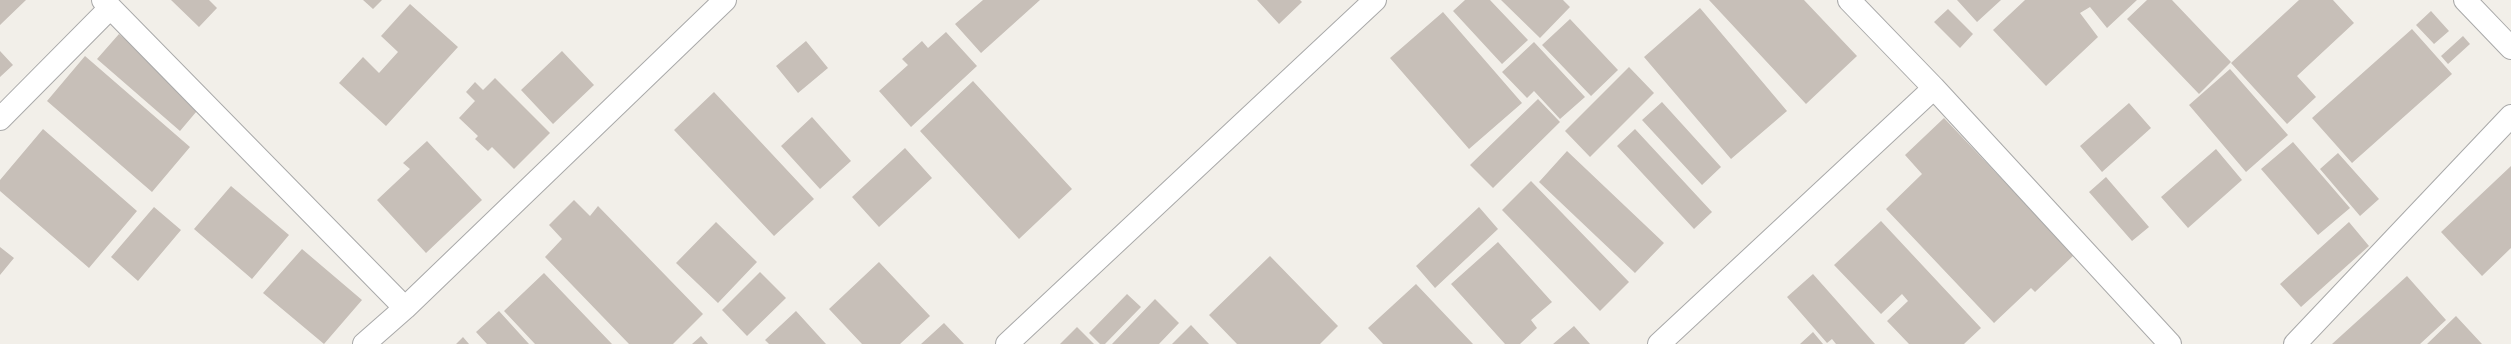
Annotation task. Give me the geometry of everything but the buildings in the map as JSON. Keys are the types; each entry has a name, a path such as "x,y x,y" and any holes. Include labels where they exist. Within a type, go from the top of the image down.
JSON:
{"street":[{"path":"1007,344 1375,0"},
{"path":"1849,0 1934,88 2170,344"},
{"path":"2465,0 2511,48"},
{"path":"364,344 405,308 721,1"},
{"path":"0,118 106,4 405,308"},
{"path":"1659,344 1934,88"},
{"path":"2295,344 2511,116"}]}
